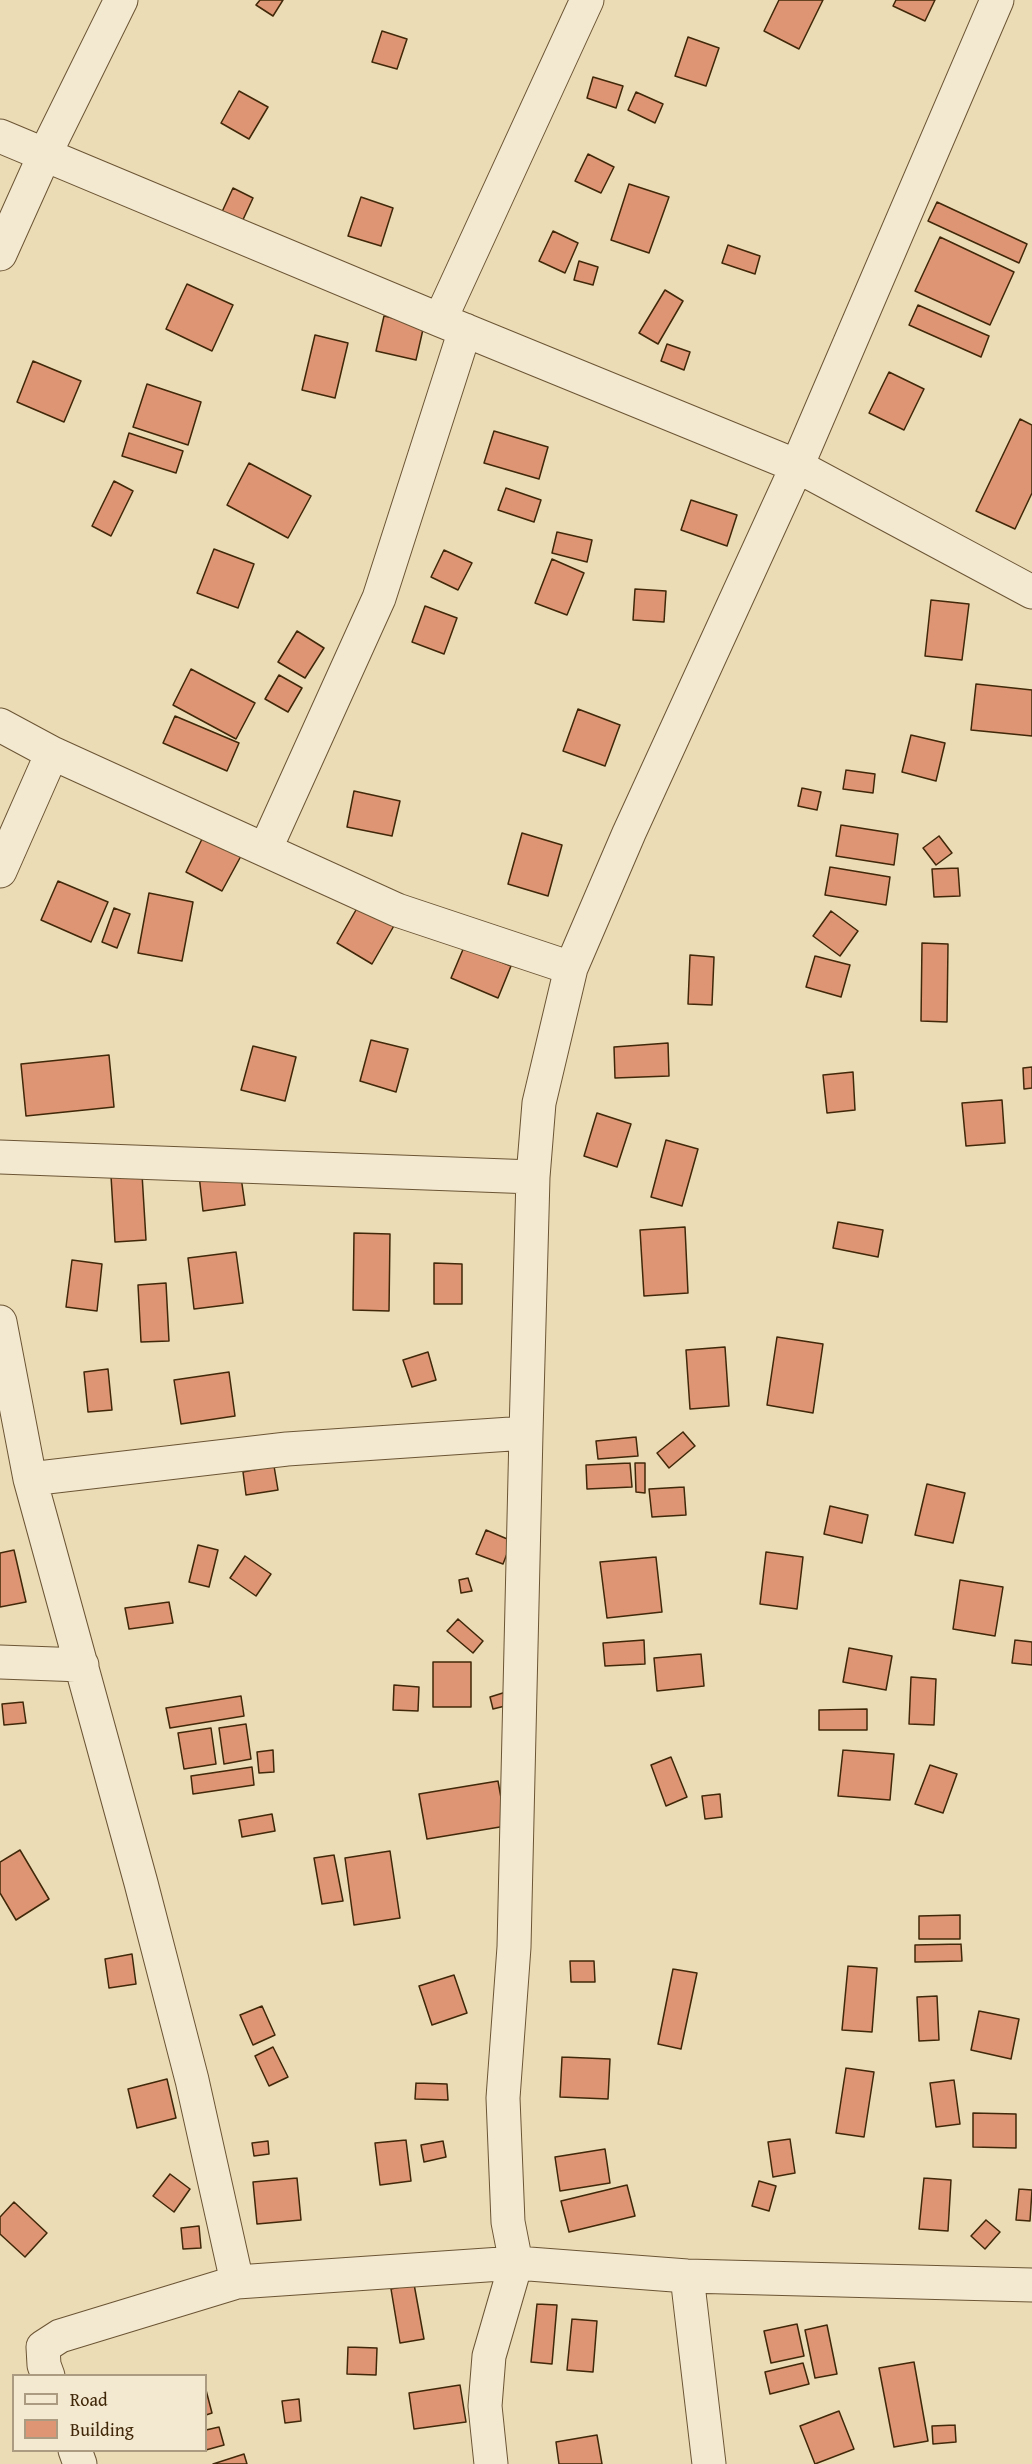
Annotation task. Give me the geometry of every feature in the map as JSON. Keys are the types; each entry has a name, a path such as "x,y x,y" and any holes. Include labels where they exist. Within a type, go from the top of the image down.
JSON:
{"street":[{"path":"0,254 44,156 121,0"},
{"path":"265,850 379,598 452,325 587,0"},
{"path":"491,2464 485,2406 489,2356 516,2264 508,2222 503,2098 514,1947 533,1177 539,1103 572,968 629,833 797,466 987,3"},
{"path":"0,136 797,466 1032,592"},
{"path":"0,725 52,753 397,910 572,968"},
{"path":"0,871 52,753"},
{"path":"0,1157 533,1177"},
{"path":"0,1322 30,1479 192,2080 237,2282"},
{"path":"30,1479 287,1449 526,1433"},
{"path":"0,1662 82,1665"},
{"path":"47,2374 44,2365 43,2347 60,2336 237,2282 516,2264 687,2276 1032,2286"},
{"path":"687,2276 709,2464"}],"building":[{"path":"260,0 283,0 273,16 256,5"},
{"path":"779,0 823,0 799,49 764,31"},
{"path":"896,0 935,0 925,21 893,6"},
{"path":"382,31 407,39 397,69 372,62"},
{"path":"688,37 719,48 706,86 675,76"},
{"path":"593,77 623,86 616,108 587,98"},
{"path":"239,91 268,107 249,139 221,123"},
{"path":"636,92 663,104 655,123 628,110"},
{"path":"588,154 614,167 601,193 575,181"},
{"path":"629,184 669,197 649,253 611,240"},
{"path":"233,188 253,198 241,224 221,214"},
{"path":"361,197 393,208 381,246 348,236"},
{"path":"937,202 1027,244 1019,263 928,221"},
{"path":"553,231 578,243 565,273 539,261"},
{"path":"940,237 1014,272 990,325 915,291"},
{"path":"728,245 760,256 755,274 722,263"},
{"path":"579,261 598,267 593,285 574,280"},
{"path":"187,284 233,305 212,351 166,329"},
{"path":"665,290 683,301 658,344 639,333"},
{"path":"918,305 989,336 981,357 909,325"},
{"path":"384,316 424,325 416,360 376,351"},
{"path":"315,335 348,343 335,398 302,390"},
{"path":"667,344 690,352 684,370 661,361"},
{"path":"33,361 81,381 64,422 17,402"},
{"path":"889,372 924,389 904,430 869,413"},
{"path":"147,384 201,402 188,445 133,427"},
{"path":"1020,419 1032,425 1032,493 1015,529 976,511"},
{"path":"494,431 548,447 539,479 484,463"},
{"path":"129,433 183,451 176,473 122,456"},
{"path":"249,463 311,496 288,538 227,505"},
{"path":"114,481 133,491 111,536 92,526"},
{"path":"506,488 541,500 534,522 498,510"},
{"path":"691,500 737,515 727,546 681,530"},
{"path":"557,532 592,540 587,562 552,553"},
{"path":"214,549 254,564 238,608 197,593"},
{"path":"444,550 472,563 458,590 431,577"},
{"path":"552,559 584,573 567,615 535,603"},
{"path":"635,589 666,591 664,622 633,620"},
{"path":"931,600 969,604 962,660 925,656"},
{"path":"425,606 457,618 444,654 412,642"},
{"path":"297,631 324,648 305,678 278,662"},
{"path":"191,669 255,703 236,739 173,705"},
{"path":"279,675 302,688 288,712 265,699"},
{"path":"976,684 1032,690 1032,736 971,730"},
{"path":"578,709 620,725 605,766 563,751"},
{"path":"175,716 239,743 227,771 163,743"},
{"path":"911,735 945,743 936,781 902,772"},
{"path":"846,770 875,774 873,793 843,789"},
{"path":"802,788 821,792 817,810 798,806"},
{"path":"354,791 400,801 392,836 347,827"},
{"path":"841,825 898,834 894,865 836,856"},
{"path":"522,833 562,845 548,896 508,884"},
{"path":"939,836 952,853 936,865 923,848"},
{"path":"203,837 241,856 222,891 186,872"},
{"path":"830,867 890,877 886,905 825,895"},
{"path":"958,868 960,896 934,897 932,869"},
{"path":"58,881 108,902 91,942 41,920"},
{"path":"149,893 193,902 182,961 138,953"},
{"path":"360,903 395,924 372,964 337,943"},
{"path":"114,908 130,914 117,948 102,942"},
{"path":"831,911 858,931 840,956 813,936"},
{"path":"922,943 948,944 947,1022 921,1021"},
{"path":"464,947 511,966 498,998 451,978"},
{"path":"690,955 714,957 712,1005 688,1004"},
{"path":"815,956 850,965 841,997 806,987"},
{"path":"371,1040 408,1049 396,1092 360,1081"},
{"path":"668,1043 669,1076 615,1078 614,1047"},
{"path":"253,1046 296,1057 285,1101 241,1090"},
{"path":"109,1055 114,1107 26,1116 21,1064"},
{"path":"1032,1067 1032,1088 1024,1089 1023,1068"},
{"path":"853,1072 855,1110 827,1113 823,1075"},
{"path":"1002,1100 1005,1143 966,1146 962,1103"},
{"path":"597,1113 631,1124 617,1167 584,1156"},
{"path":"666,1140 698,1149 682,1206 651,1197"},
{"path":"240,1170 245,1205 203,1211 199,1175"},
{"path":"142,1174 146,1240 115,1242 111,1176"},
{"path":"838,1222 883,1230 878,1257 833,1248"},
{"path":"685,1227 688,1293 644,1296 640,1230"},
{"path":"354,1233 390,1234 389,1311 353,1310"},
{"path":"236,1252 243,1303 194,1309 188,1258"},
{"path":"72,1260 102,1264 97,1311 66,1307"},
{"path":"434,1263 462,1264 462,1304 434,1304"},
{"path":"166,1283 169,1341 141,1342 138,1285"},
{"path":"777,1337 823,1344 813,1413 767,1405"},
{"path":"725,1347 729,1406 690,1409 686,1350"},
{"path":"428,1352 436,1380 412,1387 403,1360"},
{"path":"108,1369 112,1410 88,1412 84,1372"},
{"path":"229,1372 235,1416 181,1424 174,1380"},
{"path":"683,1432 695,1446 669,1468 657,1453"},
{"path":"636,1437 638,1456 598,1459 596,1441"},
{"path":"630,1463 632,1487 587,1489 586,1465"},
{"path":"635,1463 645,1463 645,1493 636,1492"},
{"path":"274,1466 278,1490 246,1495 243,1472"},
{"path":"927,1484 965,1493 953,1543 915,1535"},
{"path":"684,1487 686,1515 652,1517 649,1489"},
{"path":"830,1506 868,1515 862,1543 824,1534"},
{"path":"486,1530 512,1541 503,1564 476,1554"},
{"path":"198,1545 218,1550 209,1587 189,1582"},
{"path":"14,1550 26,1602 0,1607 0,1553"},
{"path":"766,1552 803,1557 797,1609 760,1604"},
{"path":"245,1556 271,1574 256,1596 230,1578"},
{"path":"656,1557 662,1612 607,1618 600,1562"},
{"path":"468,1578 472,1591 461,1593 459,1580"},
{"path":"960,1580 1003,1587 995,1636 953,1629"},
{"path":"169,1602 173,1623 129,1629 125,1608"},
{"path":"458,1619 483,1641 473,1653 447,1631"},
{"path":"644,1640 645,1664 605,1666 603,1643"},
{"path":"1015,1640 1032,1642 1032,1665 1012,1663"},
{"path":"849,1648 892,1656 886,1690 843,1682"},
{"path":"701,1654 704,1686 657,1691 654,1658"},
{"path":"433,1662 471,1662 471,1707 433,1707"},
{"path":"911,1677 936,1679 934,1725 909,1724"},
{"path":"394,1685 419,1687 418,1711 393,1710"},
{"path":"506,1692 509,1705 493,1709 490,1697"},
{"path":"241,1696 244,1716 170,1728 166,1708"},
{"path":"23,1702 26,1723 4,1725 2,1704"},
{"path":"867,1709 867,1730 819,1730 819,1710"},
{"path":"246,1724 251,1759 224,1764 219,1728"},
{"path":"211,1728 216,1764 184,1769 178,1733"},
{"path":"273,1750 274,1772 259,1773 257,1752"},
{"path":"843,1750 894,1754 890,1800 838,1796"},
{"path":"671,1757 687,1797 666,1806 651,1765"},
{"path":"930,1765 957,1774 943,1813 915,1804"},
{"path":"252,1767 254,1785 193,1794 191,1776"},
{"path":"498,1781 506,1826 427,1839 419,1794"},
{"path":"720,1794 722,1817 705,1819 702,1796"},
{"path":"272,1814 275,1831 242,1837 239,1820"},
{"path":"20,1850 49,1899 16,1920 0,1893 0,1862"},
{"path":"390,1851 400,1918 354,1925 345,1858"},
{"path":"334,1855 343,1901 322,1904 314,1858"},
{"path":"960,1915 960,1939 919,1939 919,1916"},
{"path":"961,1944 962,1961 915,1962 915,1945"},
{"path":"132,1954 136,1984 109,1988 105,1959"},
{"path":"570,1961 594,1961 595,1982 571,1982"},
{"path":"848,1966 877,1968 872,2032 842,2030"},
{"path":"673,1969 697,1973 681,2049 658,2044"},
{"path":"454,1975 467,2013 432,2025 419,1986"},
{"path":"937,1996 939,2040 919,2041 917,1997"},
{"path":"262,2006 275,2035 253,2045 240,2015"},
{"path":"979,2011 1019,2019 1011,2059 971,2050"},
{"path":"273,2047 288,2077 269,2086 255,2056"},
{"path":"562,2057 610,2059 608,2099 560,2097"},
{"path":"846,2068 874,2072 864,2137 836,2133"},
{"path":"167,2079 176,2118 137,2128 128,2089"},
{"path":"954,2080 960,2124 936,2127 930,2083"},
{"path":"416,2083 447,2084 448,2100 415,2099"},
{"path":"973,2113 1016,2114 1016,2148 973,2147"},
{"path":"790,2139 795,2173 773,2177 768,2142"},
{"path":"406,2140 411,2181 380,2185 375,2143"},
{"path":"268,2141 269,2154 254,2156 252,2143"},
{"path":"443,2141 446,2157 424,2162 421,2145"},
{"path":"605,2149 610,2183 560,2191 555,2157"},
{"path":"170,2174 190,2189 174,2212 153,2196"},
{"path":"297,2178 301,2220 257,2224 253,2182"},
{"path":"924,2178 951,2180 948,2231 919,2229"},
{"path":"759,2181 776,2186 769,2211 752,2206"},
{"path":"627,2185 635,2216 569,2232 561,2201"},
{"path":"1019,2189 1032,2190 1030,2221 1016,2220"},
{"path":"14,2202 47,2233 25,2257 0,2234 0,2217"},
{"path":"986,2220 1000,2232 985,2249 971,2236"},
{"path":"199,2226 201,2248 183,2249 181,2228"},
{"path":"414,2284 424,2339 400,2343 391,2289"},
{"path":"537,2304 557,2305 552,2364 531,2362"},
{"path":"572,2319 597,2321 593,2372 567,2370"},
{"path":"797,2324 804,2356 771,2363 764,2331"},
{"path":"827,2325 837,2374 815,2378 805,2330"},
{"path":"348,2347 377,2348 376,2375 347,2374"},
{"path":"914,2362 928,2441 894,2447 879,2368"},
{"path":"803,2363 809,2384 770,2394 765,2372"},
{"path":"460,2385 466,2422 414,2429 409,2393"},
{"path":"207,2394 212,2413 207,2415"},
{"path":"299,2399 301,2421 285,2423 282,2401"},
{"path":"839,2411 854,2449 815,2464 800,2426"},
{"path":"955,2425 956,2442 933,2444 932,2426"},
{"path":"219,2427 224,2445 207,2450 207,2430"},
{"path":"597,2435 602,2464 559,2464 556,2442"},
{"path":"244,2454 247,2464 213,2464"}]}
